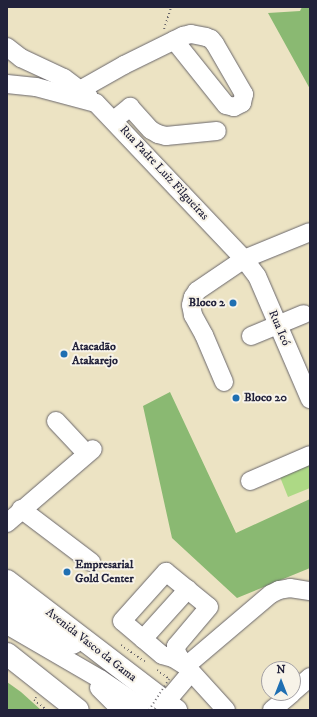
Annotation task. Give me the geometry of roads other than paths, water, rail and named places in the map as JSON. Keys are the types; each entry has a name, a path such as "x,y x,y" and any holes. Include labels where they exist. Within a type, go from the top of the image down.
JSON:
{"main road":[{"name":"Avenida Vasco da Gama","path":"7,581 116,653 164,707"},
{"path":"7,604 52,633 116,653"},
{"path":"7,654 78,710"}],"street":[{"path":"7,47 22,58 55,72 75,92 124,64 174,40"},
{"name":"Rua Padre Luiz Filgueiras","path":"7,84 75,92 96,103 114,120 244,259"},
{"path":"114,120 130,107 151,130 158,134 166,136 217,131"},
{"path":"224,382 204,335 193,315 191,305 193,297 198,291 244,259 310,232"},
{"name":"Rua Icó","path":"244,259 257,276 310,399"},
{"path":"251,336 304,314"},
{"path":"7,523 21,509 90,452 56,421"},
{"path":"250,480 310,455"},
{"path":"21,509 92,562"},
{"path":"189,669 173,658 162,655 122,621 166,572 209,607 176,646 177,654 226,710"},
{"path":"164,707 189,669 271,594 279,590 290,588 310,591"},
{"path":"143,639 188,589"},
{"path":"7,625 100,679 146,710"},
{"path":"65,659 96,685 121,710"},
{"path":"301,684 310,677"},
{"path":"272,710 282,701"}],"place":[{"name":"Bloco 2","path":"233,303"},
{"name":"Atacadão Atakarejo","path":"64,354"},
{"name":"Bloco 20","path":"236,398"},
{"name":"Empresarial Gold Center","path":"67,572"}]}
